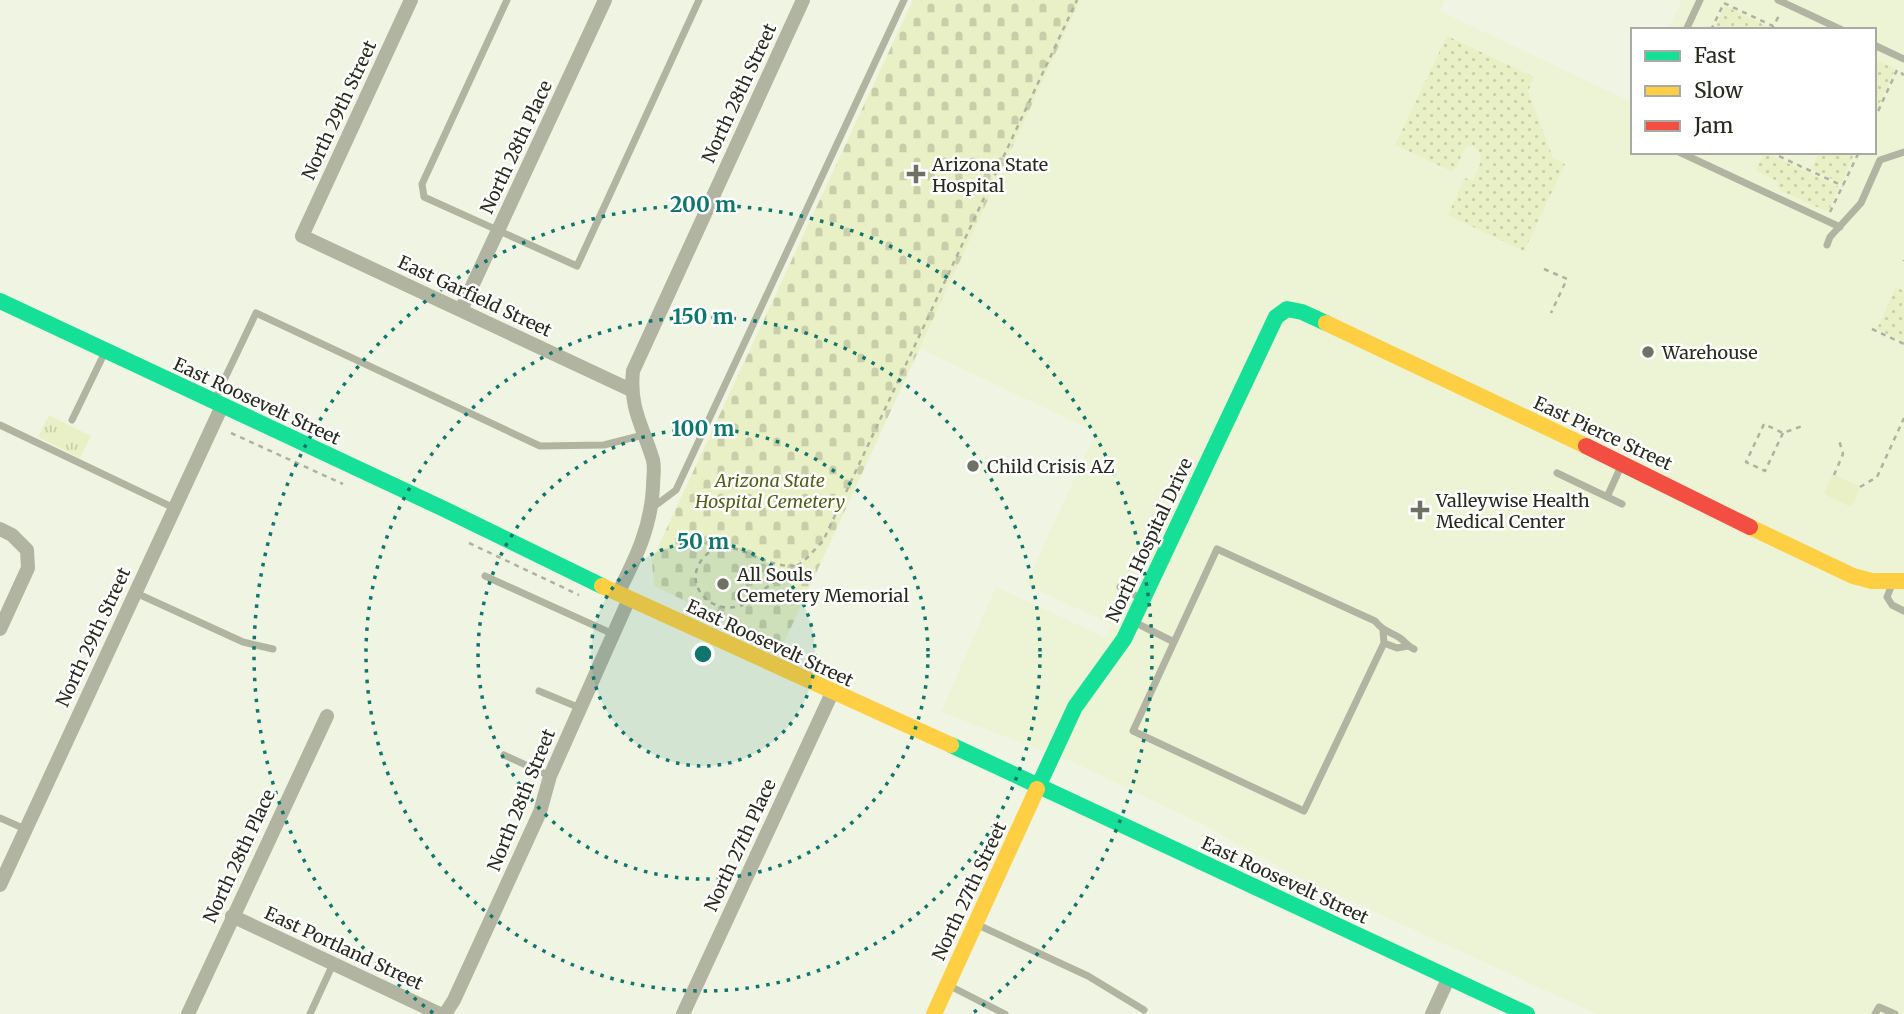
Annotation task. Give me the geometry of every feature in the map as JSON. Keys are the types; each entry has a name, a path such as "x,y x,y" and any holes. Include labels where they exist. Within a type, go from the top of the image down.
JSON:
{"street":[{"name":"North 29th Street","path":"302,236 411,0"},
{"name":"North 28th Place","path":"461,310 605,0"},
{"name":"North 28th Street","path":"442,1014 454,1000 540,812 550,776 613,634 623,596 646,533 652,509 654,463 634,408 631,390 633,371 803,0"},
{"name":"East Garfield Street","path":"302,236 631,390"},
{"name":"East Roosevelt Street","path":"0,301 623,596 1039,785 1527,1014"},
{"name":"East Pierce Street","path":"1287,309 1302,312 1853,576 1872,581 1899,581"},
{"name":"North Hospital Drive","path":"1039,785 1075,707 1124,639 1276,317 1287,309"},
{"name":"North 29th Street","path":"0,885 174,508 218,404"},
{"path":"0,529 12,535 27,550 27,568 0,626"},
{"name":"North 27th Place","path":"683,1014 832,693"},
{"name":"North 28th Place","path":"188,1014 327,716"},
{"name":"North 27th Street","path":"934,1014 1039,785"},
{"name":"East Portland Street","path":"232,916 442,1014"},
{"path":"1432,1014 1449,977"}],"lane":[{"path":"507,0 422,184 424,197 577,266 699,0"},
{"path":"652,509 676,490 904,0"},
{"path":"1687,28 1700,0"},
{"path":"1778,0 1838,28"},
{"path":"1876,46 1904,59"},
{"path":"1827,245 1830,237 1861,203 1881,160 1904,152"},
{"path":"1683,154 1840,227"},
{"path":"218,404 256,313 540,446 604,445 643,435"},
{"path":"72,420 105,352"},
{"path":"0,425 174,508"},
{"path":"1607,497 1623,464"},
{"path":"1557,473 1622,504"},
{"path":"1383,631 1384,642 1304,811 1133,732 1217,549 1375,621 1383,631 1403,639 1411,648 1397,648 1384,642"},
{"path":"485,576 613,634"},
{"path":"1899,581 1887,597 1892,605 1904,611"},
{"path":"1120,587 1143,599"},
{"path":"135,593 243,642 273,649"},
{"path":"1132,622 1174,642"},
{"path":"539,691 580,708"},
{"path":"504,755 550,776"},
{"path":"0,818 25,829"},
{"path":"976,923 1088,976 1144,1010"},
{"path":"310,1014 333,964"},
{"path":"948,985 1005,1014"},
{"path":"1875,1014 1879,1007 1895,1014"}],"path":[{"path":"796,566 774,564 727,547 710,552 698,565 696,588 709,603 733,609 742,606 796,566 818,549 1077,0"},
{"path":"1713,28 1725,1 1772,28 1779,13 1791,19"},
{"path":"1876,111 1897,71 1904,75"},
{"path":"1774,154 1843,186"},
{"path":"1830,212 1857,154"},
{"path":"1544,269 1567,279 1551,313"},
{"path":"1872,329 1904,344"},
{"path":"1860,487 1877,477 1904,418"},
{"path":"1783,433 1764,424 1746,462 1765,471 1783,433 1805,425"},
{"path":"231,433 343,484"},
{"path":"1834,475 1843,454 1839,440"},
{"path":"469,543 582,597"}],"shaded area":[{"name":"Valleywise Health Medical Center","path":"913,0 1444,0 1440,11 1631,102 1631,154 1876,154 1876,28 1669,28 1682,0 1904,0 1904,1014 1597,1014 1284,870 1204,825 1073,762 941,712 996,587 1106,638 1113,625 1029,586 1027,582 1096,432 921,349 654,586 652,560"}],"green space":[{"name":"Arizona State Hospital Cemetery","path":"913,0 1080,0 782,647 654,586 652,560"},
{"path":"1725,6 1769,27 1769,28 1715,28"},
{"path":"1447,36 1534,77 1528,91 1553,158 1565,164 1524,251 1448,215 1465,178 1473,181 1478,171 1480,155 1475,147 1469,145 1466,148 1457,167 1451,171 1395,145"},
{"path":"1876,60 1895,69 1876,108"},
{"path":"1763,154 1768,154 1839,187 1828,212 1780,190 1777,186 1779,182 1756,170"},
{"path":"1818,154 1854,154 1841,183 1811,169"},
{"path":"1896,287 1904,291 1904,342 1877,329"},
{"path":"49,415 91,436 80,458 38,437"},
{"path":"1833,474 1860,487 1851,507 1824,494"}],"traffic: fast":[{"path":"0,301 602,586"},
{"path":"1037,789 1075,707 1124,639 1276,317 1287,309 1302,312 1326,323"},
{"path":"951,745 1527,1014"}],"traffic: slow":[{"path":"1326,323 1586,446"},
{"path":"1750,527 1853,576 1872,581 1904,581"},
{"path":"602,586 951,745"},
{"path":"934,1014 1037,789"}],"traffic: jam":[{"path":"1586,446 1750,527"}],"place":[{"name":"Arizona State Hospital","path":"916,174"},
{"name":"Warehouse","path":"1648,352"},
{"name":"Child Crisis AZ","path":"973,466"},
{"name":"Valleywise Health Medical Center","path":"1420,510"},
{"name":"All Souls Cemetery Memorial","path":"723,584"}]}
